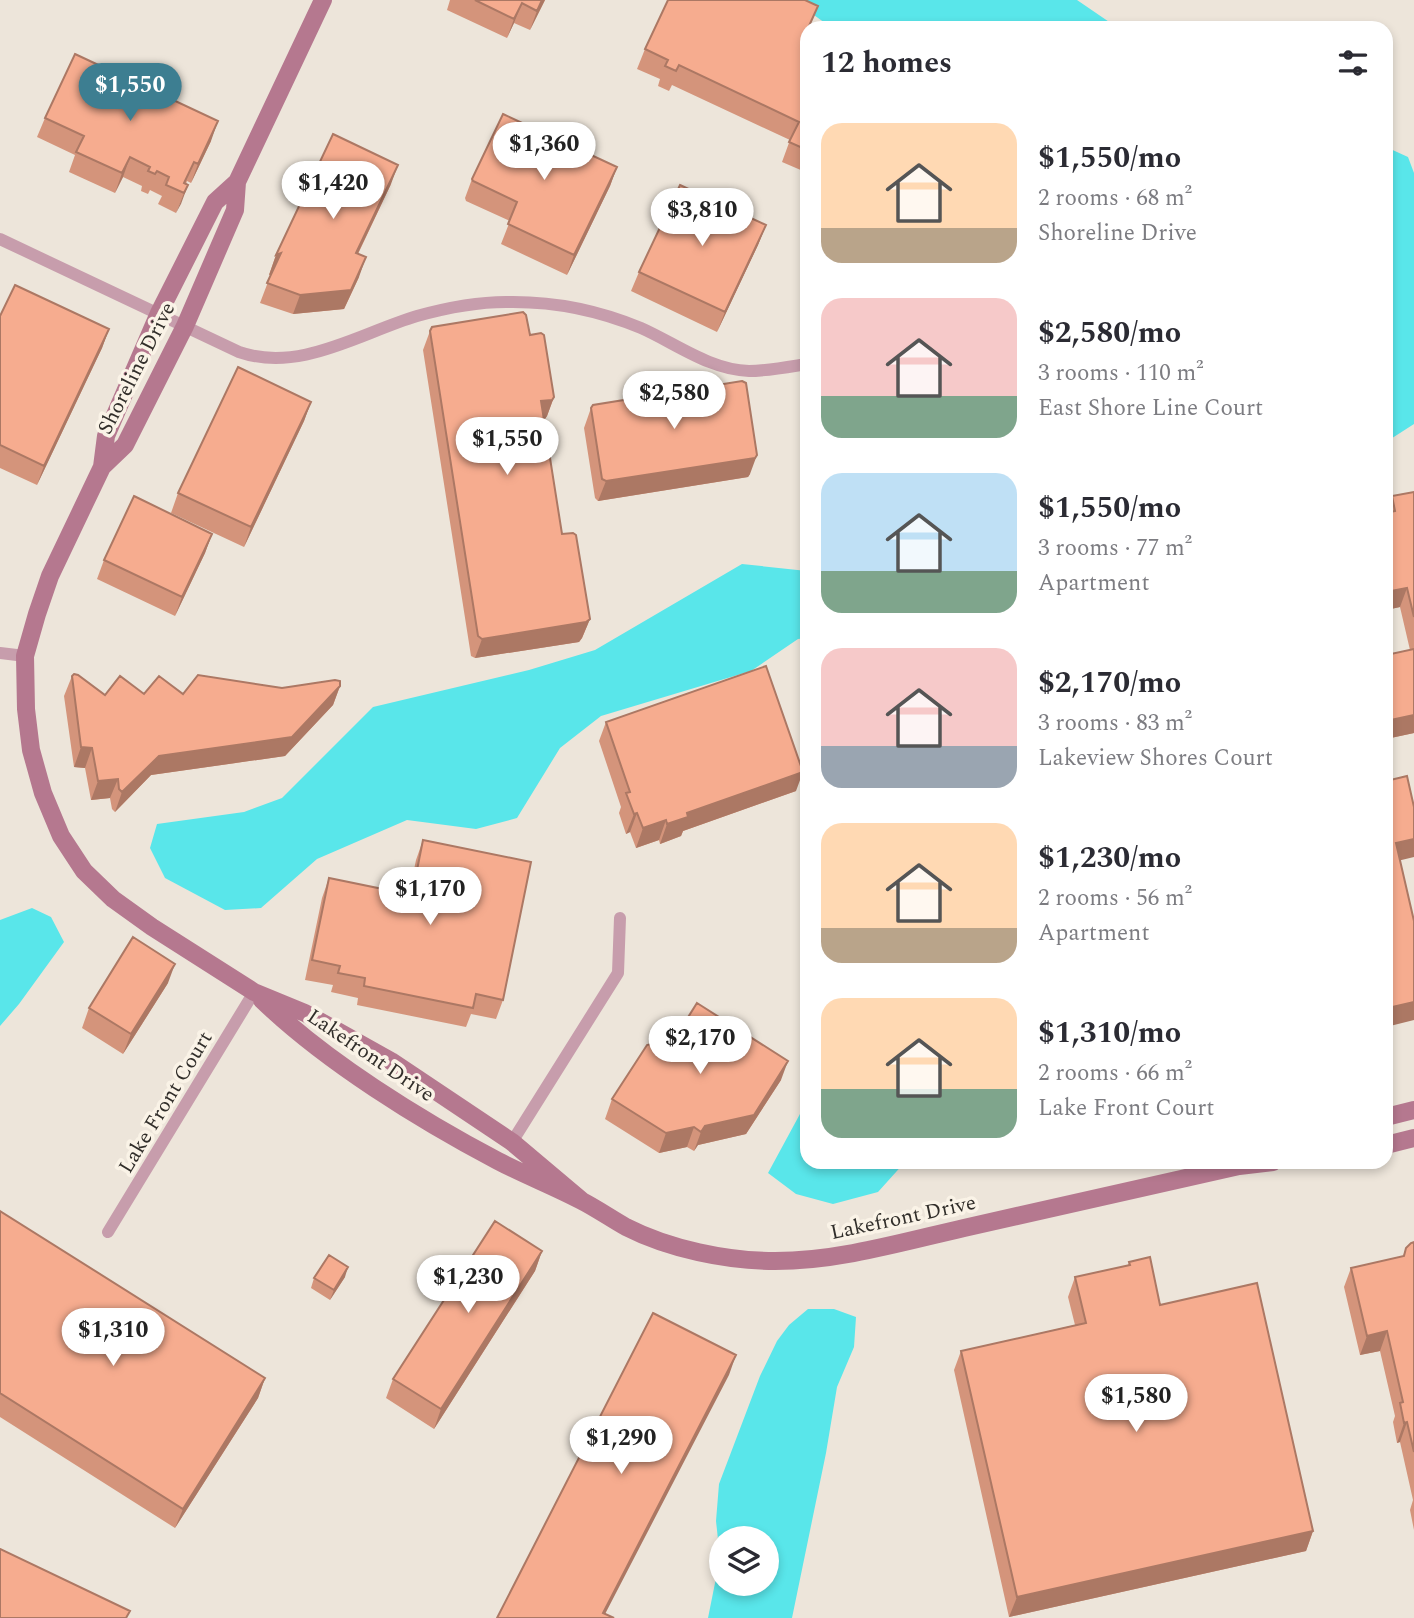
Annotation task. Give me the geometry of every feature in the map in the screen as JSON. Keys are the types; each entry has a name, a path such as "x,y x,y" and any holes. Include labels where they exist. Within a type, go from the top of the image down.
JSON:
{"street":[{"name":"Shoreline Drive","path":"102,467 125,445 185,326 235,210 237,182 323,0"},
{"name":"Shoreline Drive","path":"102,467 106,436 159,313 215,202 237,182"},
{"path":"0,239 255,358 304,356 418,316 454,307 481,303 535,302 584,309 616,319 725,367 749,371 800,364"},
{"path":"0,653 25,656 50,576 102,467"},
{"name":"Lakefront Drive","path":"25,656 26,709 32,750 43,793 61,836 84,871 113,899 152,927 254,992 305,1013 391,1061 512,1142 582,1200"},
{"path":"512,1142 618,973 620,918"},
{"name":"Lakefront Drive","path":"254,992 293,1030 421,1117 499,1162 582,1200 628,1227 686,1248 744,1260 807,1260 897,1243 1216,1169"},
{"name":"Lake Front Court","path":"108,1232 254,992"},
{"path":"1393,1115 1414,1110"},
{"path":"1393,1142 1414,1138"}],"water":[{"path":"793,0 1077,0 1108,21 822,21"},
{"path":"1393,150 1408,157 1414,173 1414,424 1393,438"},
{"path":"742,564 800,570 800,639 751,671 601,716 560,748 517,818 476,829 407,820 317,859 261,908 225,910 165,878 150,848 157,824 244,812 282,798 373,707 529,670 595,650"},
{"path":"32,908 51,917 64,942 0,1026 0,920"},
{"path":"800,1114 800,1169 899,1169 878,1192 833,1204 796,1194 768,1173"},
{"path":"808,1309 834,1309 856,1317 854,1347 837,1387 792,1618 708,1618 712,1596 779,1596 779,1526 717,1526 716,1521 719,1484 760,1376 777,1341 789,1325"}],"building":[{"path":"475,0 542,0 537,11 522,3 514,19"},
{"path":"668,0 805,0 818,6 811,21 800,21 800,147 789,142 799,122 679,65 676,71 665,66 668,60 645,49"},
{"path":"75,54 218,121 198,164 194,162 184,183 188,185 184,193 166,185 169,177 157,171 155,174 148,171 150,167 130,157 122,173 76,152 84,136 45,118"},
{"path":"503,114 617,167 574,255 508,224 517,202 473,181"},
{"path":"333,134 398,165 356,253 366,257 351,290 300,295 267,283 281,253 276,255"},
{"path":"680,185 766,225 725,312 639,272"},
{"path":"15,285 109,329 44,466 0,445 0,316"},
{"path":"523,312 530,335 544,335 554,397 552,400 541,401 562,534 576,535 590,619 586,622 482,639 478,636 430,331 432,327"},
{"path":"238,367 311,402 251,527 178,493"},
{"path":"742,381 746,383 757,455 755,458 606,481 602,479 591,408 593,405"},
{"path":"1414,492 1414,617 1407,588 1393,591 1393,496"},
{"path":"134,496 212,534 182,597 104,560"},
{"path":"1414,649 1414,715 1393,720 1393,654"},
{"path":"766,666 800,763 800,773 687,813 688,817 667,824 666,820 643,828 626,793 630,792 606,722"},
{"path":"74,674 105,695 120,676 144,694 159,676 183,694 198,675 282,688 335,680 340,681 340,686 292,737 159,756 122,792 118,779 98,781 92,748 81,747 72,676"},
{"path":"1407,776 1414,807 1414,839 1396,843 1414,921 1414,1002 1393,1007 1393,779"},
{"path":"423,840 531,862 503,1000 476,994 473,1008 364,986 365,978 338,973 340,966 312,960 329,878 412,895"},
{"path":"133,937 175,964 131,1034 89,1008"},
{"path":"697,1003 788,1061 754,1115 705,1126 701,1132 694,1127 666,1133 612,1099 647,1045 675,1038"},
{"path":"0,1211 265,1378 183,1509 0,1393"},
{"path":"495,1221 542,1251 441,1409 393,1379"},
{"path":"1414,1242 1414,1452 1407,1422 1404,1423 1400,1403 1403,1402 1387,1331 1367,1336 1351,1268 1404,1256 1406,1248"},
{"path":"329,1255 348,1267 334,1290 314,1278"},
{"path":"1150,1257 1160,1305 1257,1283 1313,1531 1017,1597 961,1351 1086,1323 1075,1277 1130,1265 1129,1262"},
{"path":"653,1313 736,1355 603,1613 614,1618 497,1618"},
{"path":"0,1549 130,1611 126,1618 0,1618"}]}
